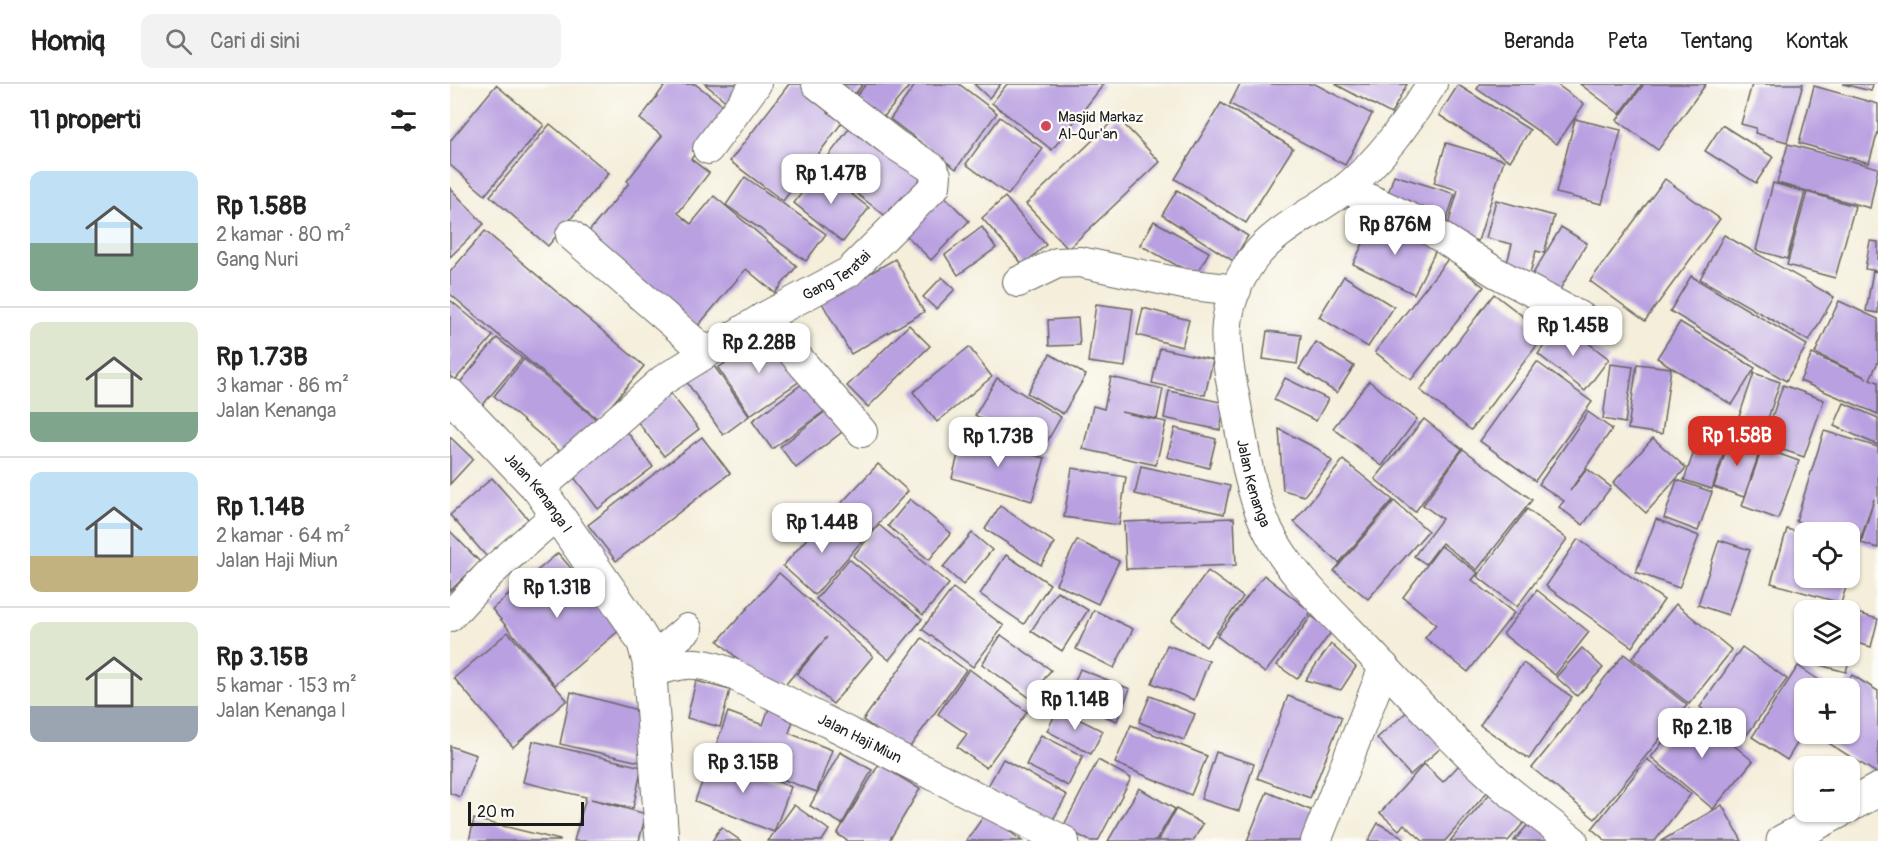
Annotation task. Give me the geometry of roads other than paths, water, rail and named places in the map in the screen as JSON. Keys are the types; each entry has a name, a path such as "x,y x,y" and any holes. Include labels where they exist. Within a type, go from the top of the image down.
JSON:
{"street":[{"path":"708,149 756,84"},
{"name":"Gang Teratai","path":"450,616 490,573 548,502 663,380 763,318 849,272 935,186 936,175 932,168 897,146 817,84"},
{"name":"Jalan Kenanga","path":"1432,84 1405,127 1346,188 1279,234 1253,260 1236,290 1226,318 1224,341 1257,499 1268,530 1279,550 1317,596 1485,770 1573,841"},
{"path":"1346,188 1416,221 1495,272 1597,326"},
{"path":"571,235 706,352"},
{"path":"1018,282 1057,263 1080,262 1184,284 1236,290"},
{"path":"763,318 862,432"},
{"name":"Jalan Kenanga I","path":"450,395 548,502 643,649"},
{"path":"663,841 643,649 687,629"},
{"name":"Jalan Haji Miun","path":"643,649 721,669 1064,841"},
{"path":"1316,841 1384,667"},
{"path":"1860,800 1878,790"},
{"path":"1783,841 1819,822"}],"place":[{"name":"Masjid Markaz Al-Qur'an","path":"1046,126"}]}
